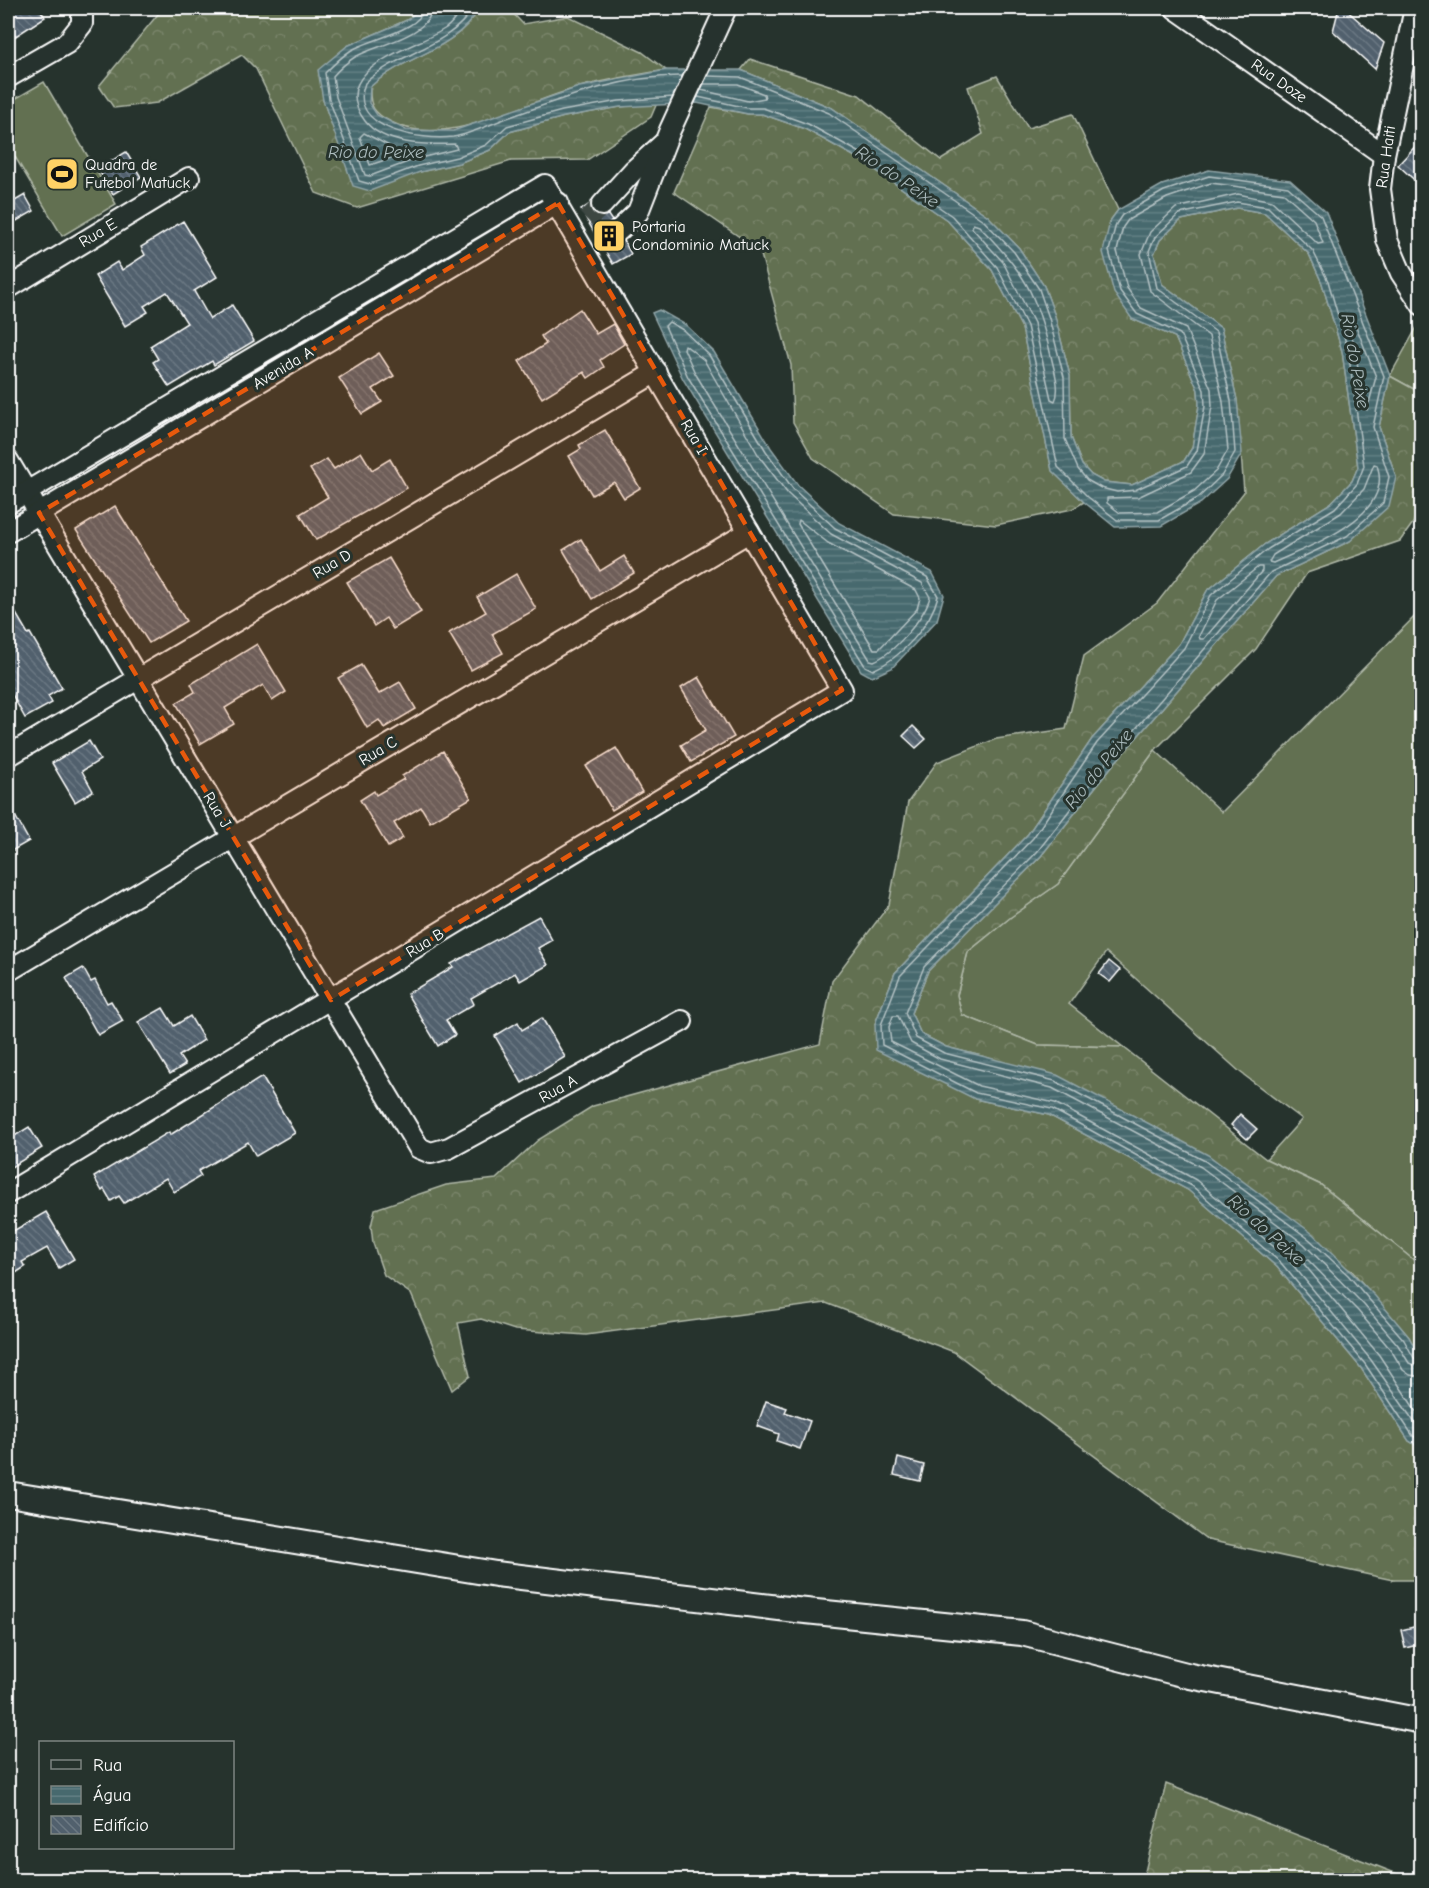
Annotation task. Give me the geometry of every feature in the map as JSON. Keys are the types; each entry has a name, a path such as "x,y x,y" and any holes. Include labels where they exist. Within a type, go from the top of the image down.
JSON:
{"street":[{"path":"618,231 638,212 705,49 726,8"},
{"name":"Rua Doze","path":"1175,8 1384,155"},
{"name":"Rua Haiti","path":"1415,8 1384,155 1380,189 1388,240 1420,301"},
{"path":"8,77 67,43 82,16"},
{"path":"602,205 668,136"},
{"name":"Rua E","path":"8,288 189,178"},
{"name":"Rua I","path":"544,185 581,226 656,372 842,690"},
{"name":"Avenida A","path":"8,503 544,185"},
{"name":"Avenida A","path":"8,532 558,203"},
{"path":"328,313 341,334"},
{"name":"Rua D","path":"8,756 656,372"},
{"name":"Rua J","path":"8,461 419,1148 431,1153"},
{"name":"Rua C","path":"8,971 749,532"},
{"name":"Rua B","path":"8,1192 331,1000 842,690"},
{"name":"Rua A","path":"431,1153 450,1148 682,1021"},
{"path":"8,1494 496,1574 796,1610 1022,1633 1190,1676 1422,1721"}],"highlighted area":[{"path":"558,203 842,690 331,1000 39,513"}],"green space":[{"path":"163,8 421,8 407,20 347,46 323,100 338,142 420,172 459,163 490,150 509,132 564,117 657,103 651,117 587,160 511,161 357,208 316,193 256,69 242,55 157,103 114,108 99,86"},
{"path":"480,8 508,8 523,24 568,16 642,52 666,70 580,87 486,121 437,131 413,129 380,116 370,100 370,87 384,76 456,35"},
{"path":"750,59 859,95 941,160 983,134 968,87 997,76 1028,128 1073,114 1118,210 1110,221 1132,319 1175,337 1198,390 1199,405 1192,448 1184,461 1132,485 1104,482 1091,475 1082,465 1071,437 1070,376 1055,316 1044,286 1019,248 988,216 832,108 741,70"},
{"name":"Quadra de Futebol Matuck","path":"44,82 116,204 62,236 8,145 8,103"},
{"path":"711,107 748,114 762,114 805,129 861,160 947,220 992,270 1022,328 1052,470 1084,502 1072,509 996,525 894,514 813,458 793,422 791,365 760,251 674,192"},
{"path":"1237,208 1265,213 1309,254 1322,283 1342,351 1358,467 1352,481 1331,503 1265,544 1207,591 1179,644 1092,739 1028,834 895,973 875,1024 975,1099 1049,1115 1188,1190 1277,1267 1361,1368 1409,1441 1421,1448 1421,1580 1393,1580 1208,1540 954,1352 826,1303 586,1335 515,1330 481,1319 458,1323 470,1376 452,1390 411,1294 384,1275 373,1243 371,1226 375,1209 446,1185 496,1179 538,1140 593,1106 820,1044 832,981 889,905 908,802 937,762 996,739 1066,729 1084,656 1157,603 1244,492 1237,400 1221,328 1162,284 1154,254 1160,240 1181,220"},
{"path":"1422,320 1421,393 1390,376"},
{"path":"1390,376 1421,393 1421,512 1400,541 1307,573 1256,649 1155,750 1058,884 1011,917 968,952 957,995 962,1015 1038,1045 1123,1047 1266,1159 1321,1185 1421,1266 1421,1359 1409,1337 1352,1271 989,1058 946,1047 921,1034 911,1013 928,971 1041,856 1112,766 1276,576 1350,541 1396,477 1379,427"},
{"path":"1421,610 1421,1266 1321,1185 1266,1159 1302,1119 1240,1072 1106,952 1069,1004 1123,1047 1038,1045 962,1015 957,995 968,952 1011,917 1058,884 1155,750 1222,812"},
{"path":"1166,1784 1413,1880 1143,1880"}],"water":[{"name":"Rio do Peixe","path":"421,8 480,8 456,35 384,76 370,87 369,103 377,115 406,130 453,131 579,87 666,70 741,70 832,108 988,216 1019,248 1044,286 1055,316 1070,376 1071,437 1082,465 1091,475 1104,482 1132,485 1184,461 1192,448 1199,405 1198,390 1175,337 1132,319 1114,293 1103,252 1110,221 1118,210 1162,185 1209,170 1290,180 1326,212 1390,376 1379,427 1396,477 1389,506 1350,541 1276,576 1112,766 1041,856 928,971 911,1013 921,1034 946,1047 1057,1075 1208,1155 1313,1234 1375,1296 1409,1337 1421,1359 1421,1448 1409,1441 1361,1368 1277,1267 1188,1190 1049,1115 975,1099 876,1050 875,1024 895,973 1028,834 1092,739 1179,644 1207,591 1265,544 1331,503 1352,481 1358,467 1342,351 1322,283 1309,254 1265,213 1237,208 1181,220 1160,240 1154,254 1162,284 1221,328 1237,400 1242,453 1227,479 1201,503 1161,526 1115,527 1084,502 1052,471 1022,328 992,270 947,220 861,160 805,129 762,114 748,114 697,103 620,107 564,117 509,132 490,150 459,163 420,172 370,191 353,186 323,100 318,70 347,46 407,20"},
{"path":"659,310 686,325 714,352 771,448 798,485 839,523 932,572 944,595 937,620 892,668 872,677 861,671 683,379 652,313"}],"building":[{"path":"8,8 39,8 45,17 8,41"},
{"path":"1339,8 1344,8 1384,43 1375,69 1333,31"},
{"path":"1422,139 1422,187 1398,165"},
{"path":"126,152 141,177 113,194 98,169"},
{"path":"25,195 34,211 8,226 8,205"},
{"name":"Portaria Condominio Matuck","path":"590,204 594,214 600,217 608,215 612,221 606,228 609,239 615,243 624,241 631,254 613,264 581,210"},
{"path":"183,221 217,277 194,291 210,319 232,305 254,341 214,365 212,361 169,387 153,362 158,359 150,346 187,323 167,292 144,306 148,312 125,326 95,276 117,262 122,270 145,255 141,247"},
{"path":"580,309 596,334 613,324 624,344 600,360 604,367 588,378 584,372 542,398 519,361 546,344 541,336"},
{"path":"379,353 394,376 373,389 382,402 362,414 339,378"},
{"path":"605,430 640,488 624,498 614,482 592,495 569,456 581,449 579,445"},
{"path":"361,452 372,470 390,459 407,488 316,540 300,514 328,497 310,469 327,459 334,469"},
{"path":"115,506 186,621 149,643 76,530"},
{"path":"581,539 600,571 624,556 634,573 592,599 563,550"},
{"path":"389,558 421,612 393,629 386,618 374,626 347,582"},
{"path":"516,574 536,609 492,634 503,653 471,670 449,633 486,612 477,597"},
{"path":"8,600 62,688 48,696 52,703 25,718 8,687"},
{"path":"257,644 286,692 272,701 263,685 225,708 234,724 200,744 176,703 195,692 191,684"},
{"path":"361,665 379,694 400,682 416,709 384,728 379,720 367,728 338,678"},
{"path":"699,677 734,737 691,762 681,745 706,730 681,688"},
{"path":"913,726 926,739 916,748 903,736"},
{"path":"89,741 100,760 82,771 93,791 75,802 52,763"},
{"path":"616,748 642,792 612,810 586,766"},
{"path":"443,751 471,798 430,822 421,807 394,823 403,838 388,847 360,800 374,791 376,795 404,779 402,776"},
{"path":"8,803 29,841 8,853"},
{"path":"539,916 552,940 538,948 548,965 520,981 515,973 471,998 474,1004 446,1020 455,1035 438,1046 407,994 453,967 451,964"},
{"path":"1109,961 1120,970 1110,982 1099,974"},
{"path":"83,968 91,982 95,980 107,1003 111,1001 123,1021 98,1035 66,978"},
{"path":"163,1008 174,1026 190,1016 204,1040 179,1056 185,1065 170,1074 138,1022"},
{"path":"542,1018 565,1057 522,1083 495,1036 518,1022 522,1030"},
{"path":"262,1077 295,1133 256,1156 248,1142 198,1171 201,1176 174,1192 166,1178 124,1203 119,1196 111,1201 104,1189 102,1191 94,1177 169,1132 170,1135"},
{"path":"1240,1114 1257,1129 1247,1139 1231,1125"},
{"path":"29,1127 42,1148 8,1169 8,1140"},
{"path":"46,1212 74,1259 59,1268 47,1248 22,1262 25,1267 8,1278 8,1234"},
{"path":"766,1401 787,1408 785,1412 810,1421 800,1449 777,1441 779,1434 757,1426"},
{"path":"898,1458 924,1465 920,1481 894,1475"},
{"path":"1422,1625 1422,1644 1405,1648 1401,1630"}],"tunnel":[{"path":"587,220 602,205"},
{"path":"600,242 618,231"}],"place":[{"name":"Quadra de Futebol Matuck","path":"62,174"},
{"name":"Portaria Condominio Matuck","path":"609,236"}]}
